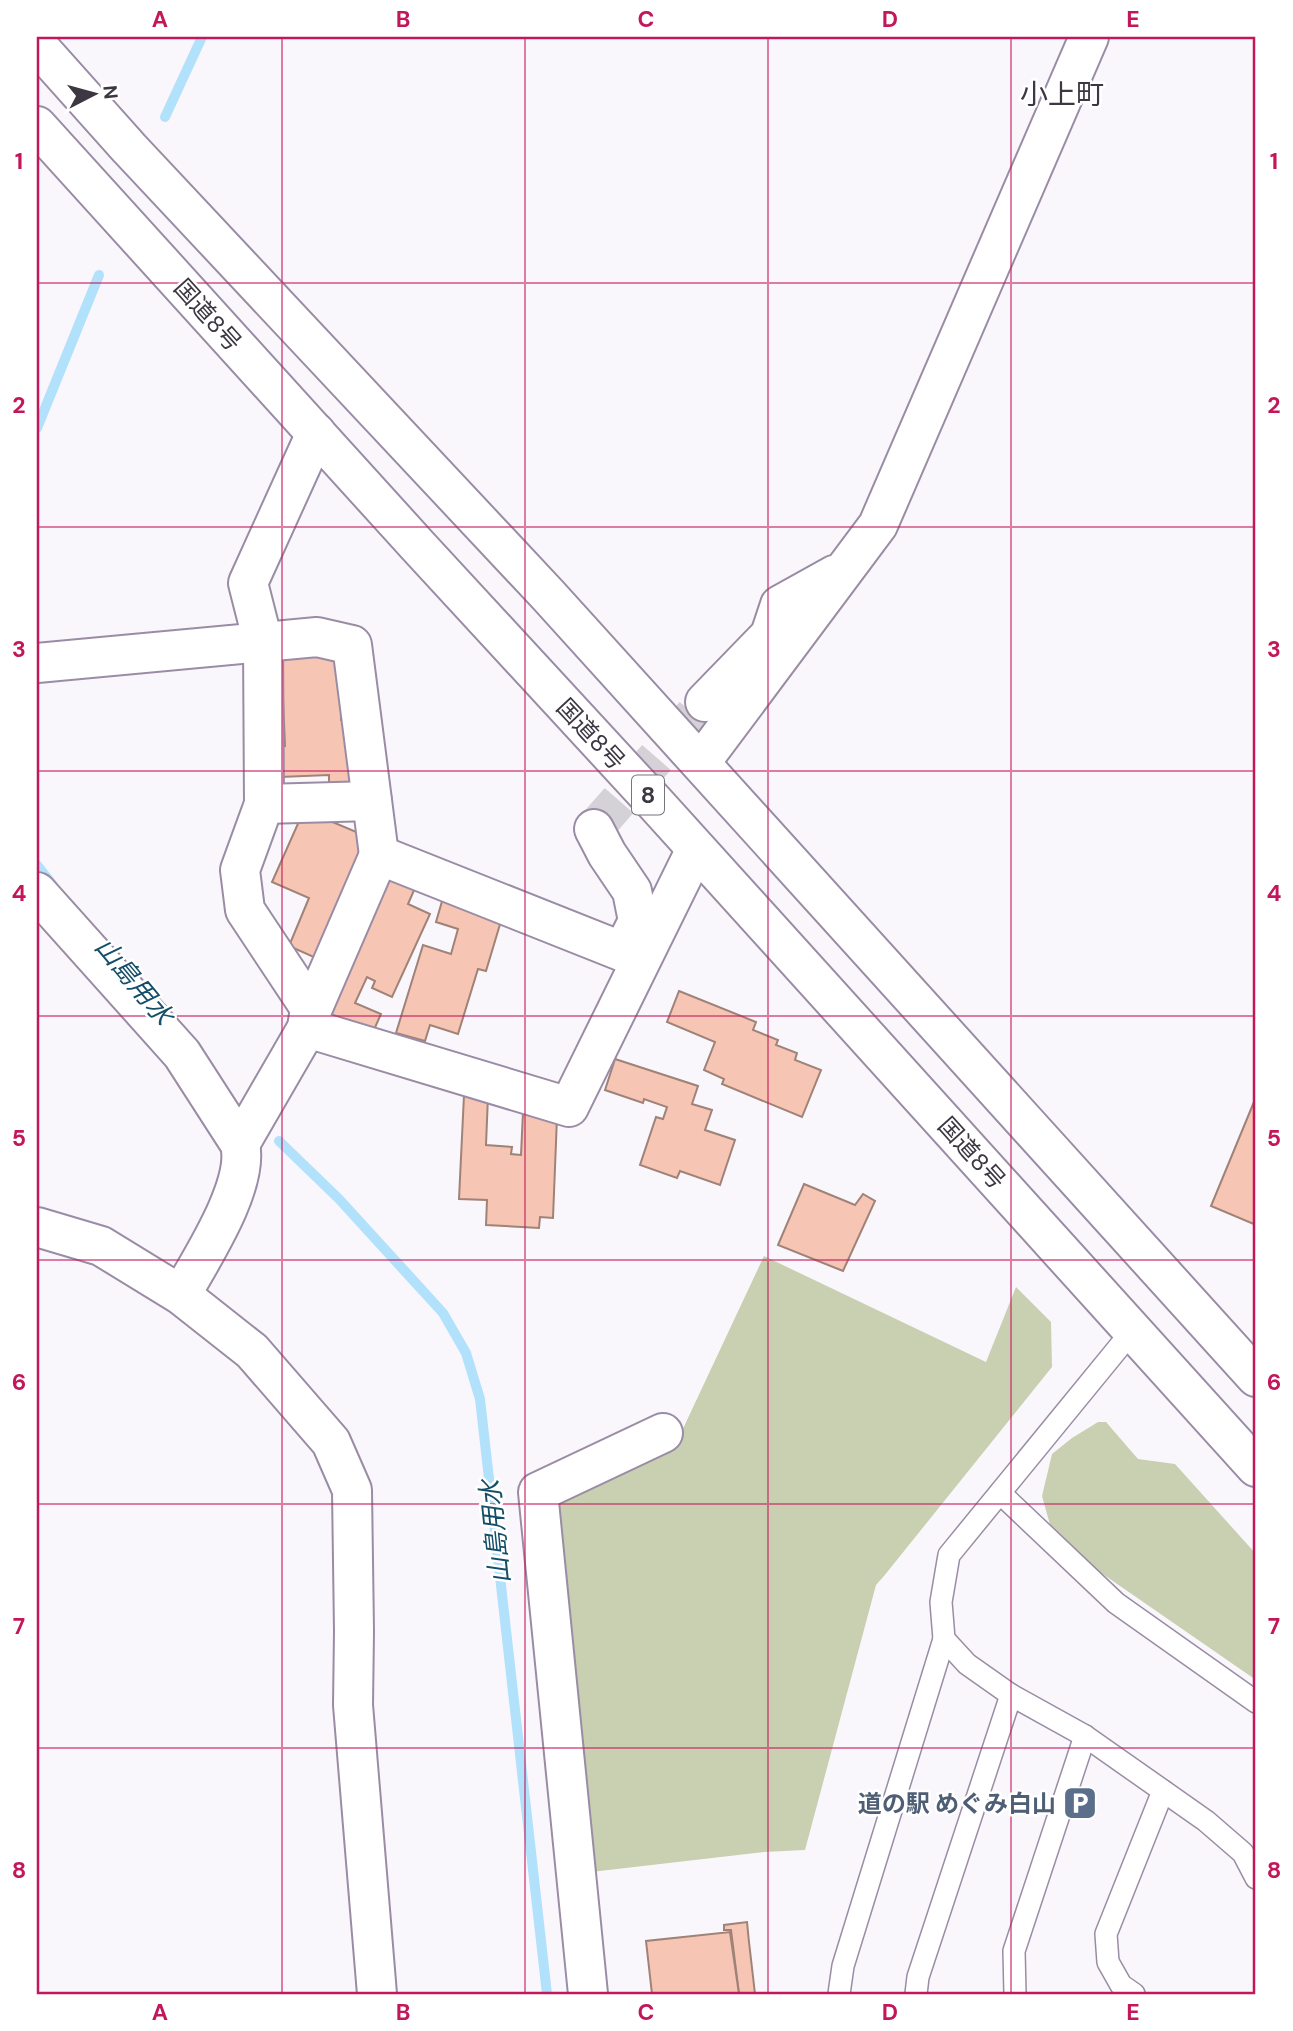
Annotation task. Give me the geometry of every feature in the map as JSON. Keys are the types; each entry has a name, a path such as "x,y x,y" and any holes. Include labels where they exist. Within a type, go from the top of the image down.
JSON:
{"main road":[{"path":"701,762 878,525 1089,37"},
{"name":"8","path":"37,45 129,148 701,762 1256,1377"},
{"name":"国道8号","path":"37,126 51,148 316,433 1256,1467"},
{"path":"308,1023 310,1008 245,910 240,870 264,804 263,642 248,583 316,433"},
{"path":"705,702 769,635 780,605 847,568"},
{"path":"37,663 317,636 352,645 379,855 308,1023 240,1144"},
{"path":"264,804 372,801"},
{"path":"594,829 607,855 632,891 638,921 632,955"},
{"path":"308,1023 569,1107 632,955 696,849"},
{"path":"379,855 632,955"},
{"path":"37,892 182,1054 240,1144 243,1156 230,1206 181,1295"},
{"path":"37,1227 101,1245 181,1295 252,1351 331,1442 352,1490 353,1705 377,1994"},
{"path":"588,1994 538,1492 663,1433"}],"lane":[{"path":"839,1994 843,1966 944,1639 941,1602 950,1555 1133,1330"},
{"path":"1000,1493 1116,1603 1256,1702"},
{"path":"944,1639 967,1664 1011,1695 1086,1736 1206,1821 1243,1853 1256,1878"},
{"path":"916,1994 918,1977 1011,1695"},
{"path":"1015,1994 1014,1951 1086,1736"},
{"path":"1134,1994 1121,1985 1108,1962 1106,1934 1163,1791"}],"green space":[{"path":"764,1256 986,1362 1016,1287 1051,1322 1052,1367 876,1585 805,1850 764,1852 591,1872 551,1514 561,1495 680,1435"},
{"path":"1098,1422 1106,1422 1138,1459 1175,1464 1256,1554 1256,1680 1068,1550 1052,1532 1042,1496 1052,1454"}],"building":[{"path":"343,651 341,720 352,720 359,793 329,794 329,775 280,777 278,746 285,746 281,653"},
{"path":"304,810 366,836 327,963 289,946 309,898 272,882"},
{"path":"387,876 415,888 408,904 430,914 392,997 372,988 375,981 367,977 355,1003 381,1014 369,1041 322,1020"},
{"path":"445,891 501,921 486,971 478,969 458,1034 430,1025 425,1041 396,1033 423,945 451,954 458,929 436,922"},
{"path":"679,991 756,1022 753,1030 778,1040 776,1045 797,1053 795,1060 821,1070 802,1117 722,1084 724,1079 704,1070 715,1042 667,1022"},
{"path":"615,1059 698,1086 692,1104 712,1110 705,1130 735,1140 720,1185 680,1171 677,1178 640,1165 656,1117 663,1119 667,1107 644,1099 643,1103 605,1090"},
{"path":"464,1095 488,1096 486,1145 512,1147 511,1154 521,1155 523,1112 557,1117 553,1218 540,1217 539,1228 486,1225 487,1200 459,1199"},
{"path":"1256,1097 1256,1225 1211,1206"},
{"path":"804,1184 855,1205 863,1194 875,1201 843,1271 778,1245"},
{"path":"747,1922 755,1994 739,1994 731,1930 724,1930 724,1925"},
{"path":"730,1932 739,1994 652,1994 646,1941"}],"waterway":[{"name":"山島用水","path":"165,117 202,37"},
{"name":"山島用水","path":"37,428 99,275"},
{"name":"山島用水","path":"37,865 52,884"},
{"name":"山島用水","path":"279,1141 339,1199 443,1313 466,1353 480,1399 547,1994"}],"tunnel":[{"path":"594,829 705,702"}],"place":[{"name":"道の駅 めぐみ白山","path":"1080,1803"}],"district":[{"name":"小上町","path":"1062,94"}]}
